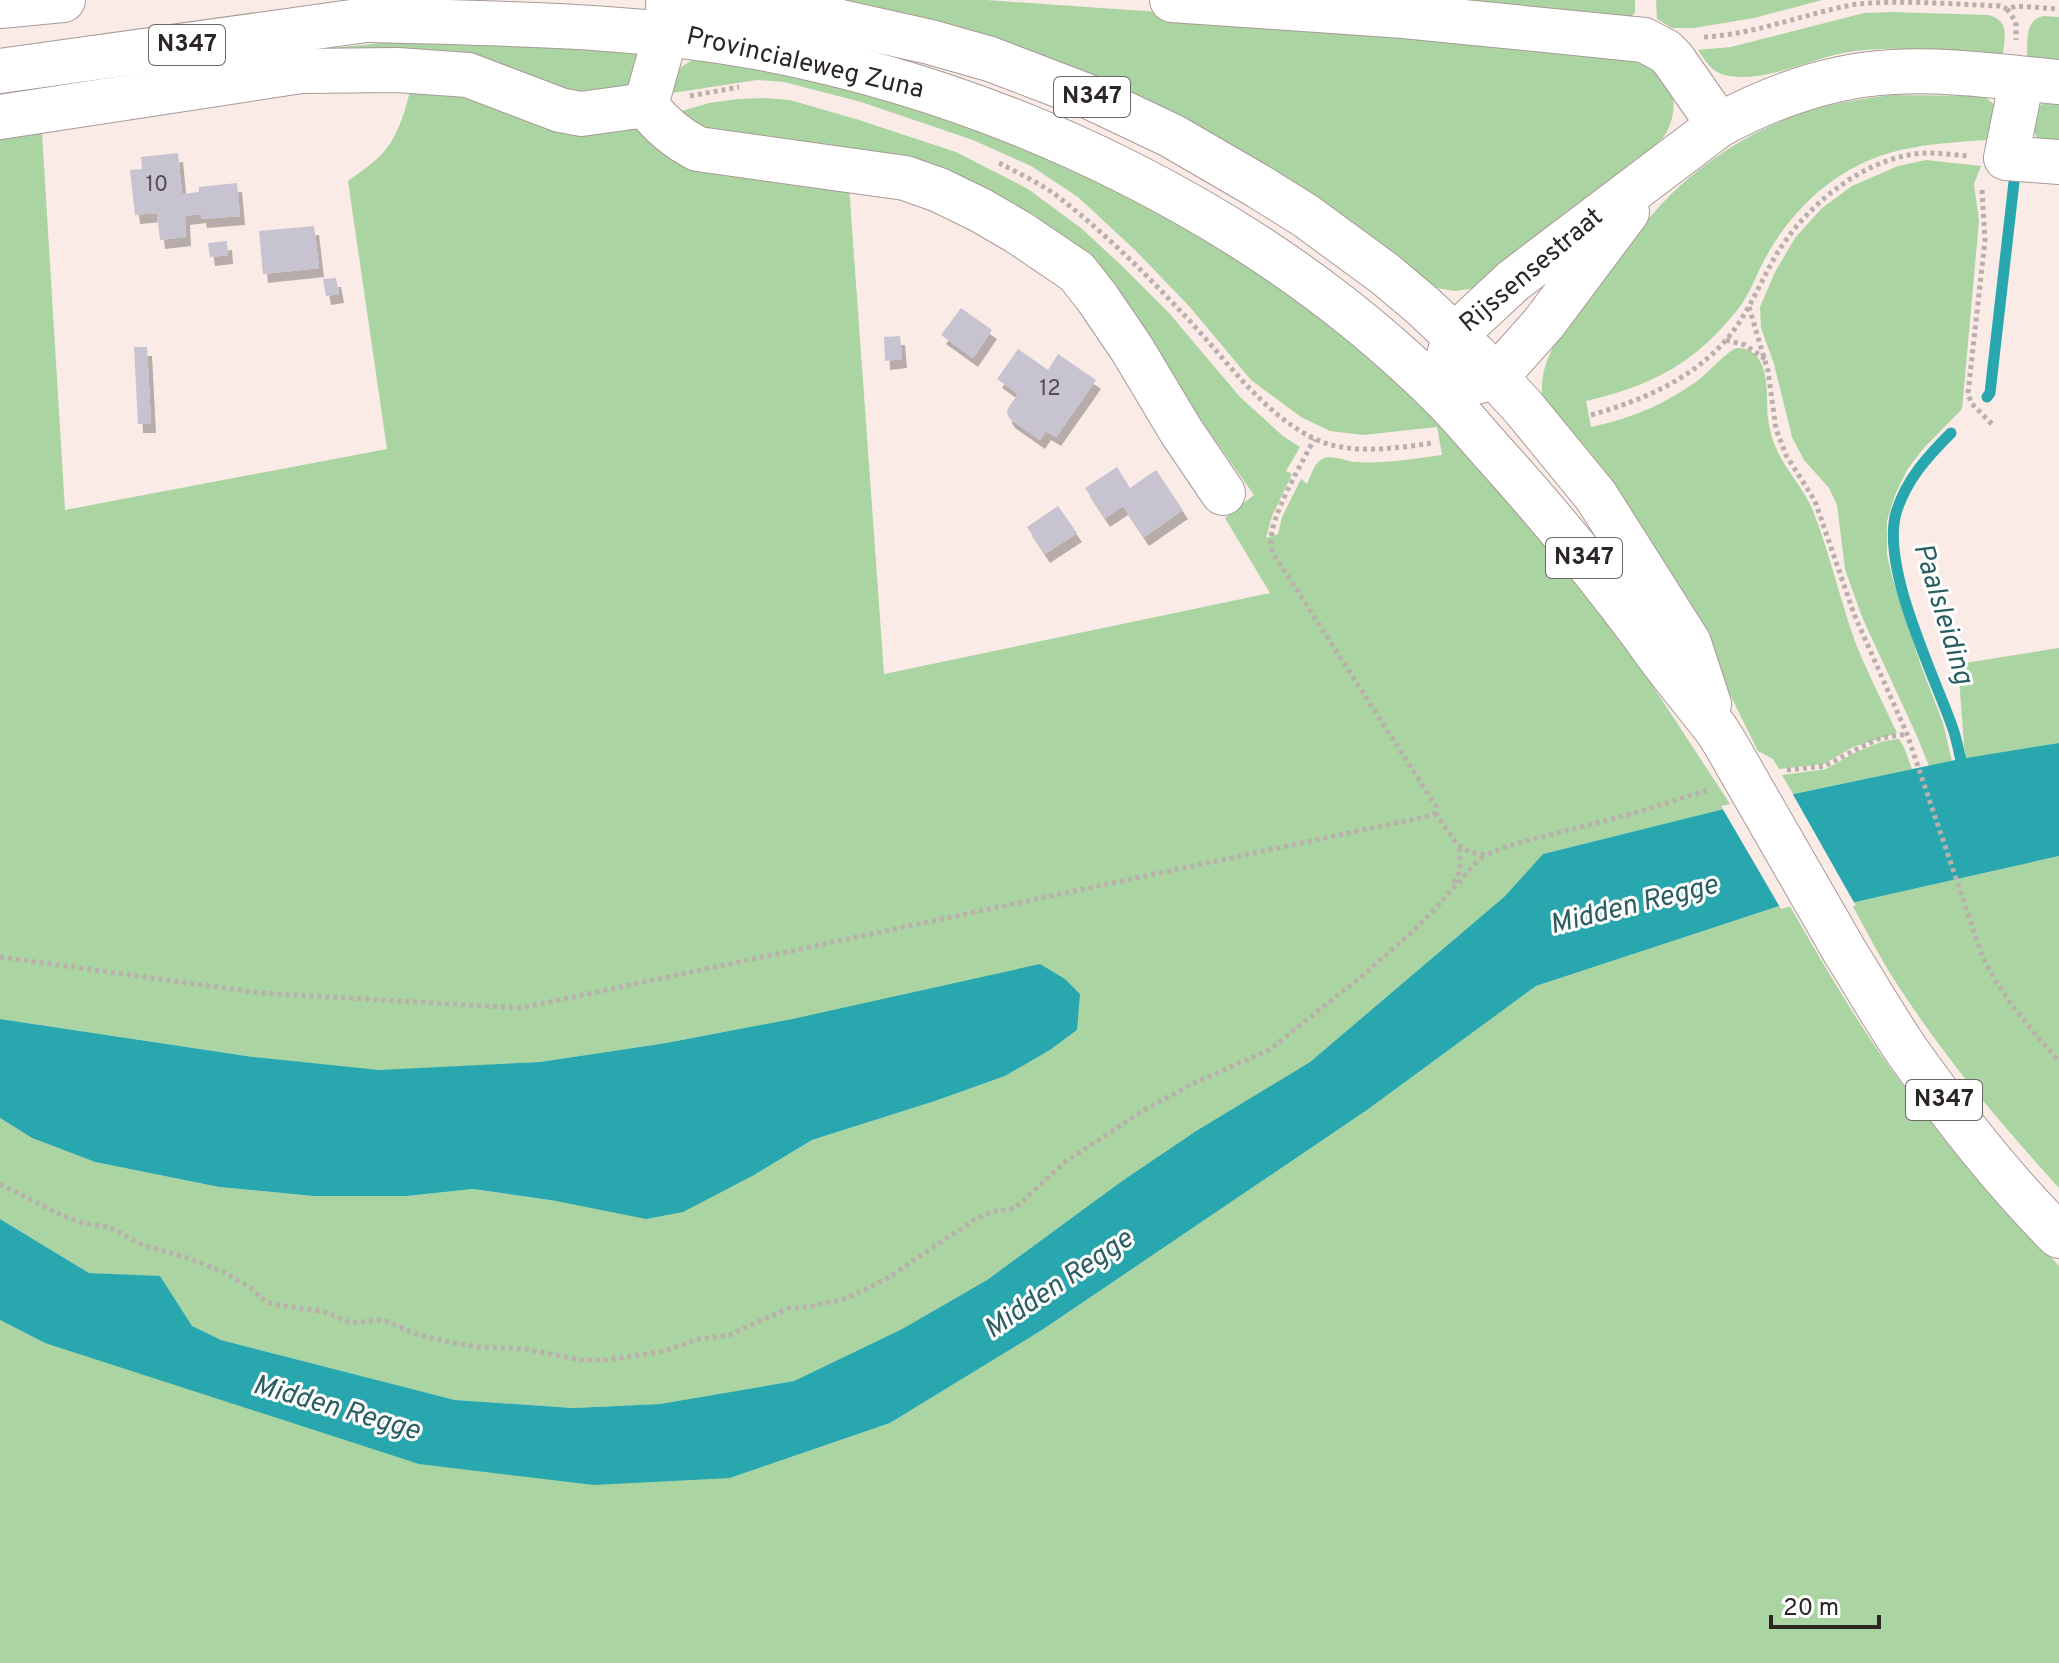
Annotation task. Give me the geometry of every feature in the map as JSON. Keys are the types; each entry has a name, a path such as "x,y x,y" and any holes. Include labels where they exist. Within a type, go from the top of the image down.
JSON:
{"main road":[{"name":"Provincialeweg Zuna","path":"0,71 499,0"},
{"path":"1172,0 1404,16 1644,40 1665,51 1680,66 1719,125"},
{"name":"Provincialeweg Zuna","path":"374,20 510,25 668,11 760,8 861,25 990,59 1092,98 1199,151 1306,216 1423,306 1496,377"},
{"name":"Provincialeweg Zuna","path":"668,11 762,48 940,94 1080,149 1167,194 1297,275 1383,342 1438,392"},
{"path":"646,105 668,11"},
{"path":"0,117 301,71 397,70 468,75 548,106 581,114 646,105"},
{"name":"Rijssensestraat","path":"1438,392 1455,335 1513,281 1719,125 1784,95 1849,77 1946,72 2059,82"},
{"path":"2013,78 2018,99 2006,158 2059,162"},
{"path":"646,105 666,129 698,149 905,178 939,190 1018,232 1077,272 1132,349 1223,493"},
{"name":"Rijssensestraat","path":"1496,377 1544,323 1657,172"},
{"path":"1438,392 1496,377"},
{"name":"N347","path":"1496,377 1596,496 1689,643 1718,733 1725,780 1845,952 1906,1049 1975,1142 2059,1236"},
{"name":"N347","path":"1438,392 1606,583 1718,733"}],"path":[{"path":"1703,38 1772,26 1867,3 2056,8 2054,0"},
{"path":"1591,415 1663,389 1702,363 1738,325 1794,227 1843,183 1885,162 1925,153 2006,158"},
{"path":"1992,424 1971,403 1968,393 1985,240 1982,183 1984,172 2006,158"},
{"path":"1749,307 1766,360 1779,438 1815,501 1854,614 1907,734 1983,958 1995,982 2059,1061"},
{"path":"1726,340 1745,345 1766,360"},
{"path":"1437,443 1363,449 1314,439 1277,513 1272,549 1436,806 1435,813 1458,845 1470,852 1486,855"},
{"path":"1786,771 1825,766 1881,738 1907,734"},
{"path":"0,1184 61,1215 83,1223 109,1227 143,1245 223,1272 272,1304 325,1312 351,1323 386,1321 416,1334 450,1342 478,1347 526,1349 580,1360 607,1360 664,1351 699,1339 729,1335 789,1308 847,1298 886,1279 977,1218 1015,1208 1065,1162 1144,1110 1192,1084 1269,1050 1362,976 1433,911 1486,855 1507,846 1638,812 1725,780"},
{"path":"0,957 261,993 521,1008 1163,874 1435,813"},
{"path":"1449,893 1458,877 1458,845"}],"green space":[{"path":"799,0 986,0 1403,29 1643,60 1668,84 1674,108 1663,138 1515,267 1486,285 1455,291 1423,286 1336,216"},
{"path":"1475,0 1635,0 1635,12 1631,17 1475,3"},
{"path":"1656,0 1822,0 1754,18 1694,28 1672,28 1657,19"},
{"path":"1864,13 1988,15 2003,26 2003,56 1903,49 1863,50 1772,73 1743,77 1718,72 1710,67 1698,50 1731,47"},
{"path":"2043,16 2059,17 2059,61 2027,58 2030,27"},
{"path":"448,36 632,47 641,60 637,81 608,102 305,51"},
{"path":"715,54 979,121 1235,247 1439,415 1580,575 1732,807 1543,854 1504,897 1310,1062 1196,1131 987,1280 902,1329 794,1381 661,1404 573,1408 455,1400 221,1340 192,1327 160,1277 89,1273 0,1219 0,1118 32,1138 95,1162 219,1187 313,1196 407,1196 473,1189 556,1201 754,1175 812,1140 1005,1076 1077,1030 797,1018 666,1043 540,1062 379,1071 253,1057 0,1019 0,139 42,133 65,510 387,449 348,181 377,159 389,145 415,83 642,125 849,186 884,674 1270,593 1225,518 1254,495 1112,294 1063,247 710,140 672,114 709,103 738,99 790,100 956,152 1028,189 1081,228 1121,265 1169,313 1240,397 1283,436 1300,447 1286,471 1292,474 1272,516 1266,538 1278,534 1282,517 1301,479 1307,484 1315,466 1324,458 1377,462 1442,455 1437,427 1363,435 1330,431 1301,417 1251,380 1189,306 1078,197 1031,166 973,140 861,102 784,82 757,80 672,93 673,74 693,60"},
{"path":"1890,95 1984,96 1997,107 1994,137 1904,149 1872,159 1843,174 1817,193 1794,216 1767,255 1743,303 1706,344 1652,380 1586,401 1591,427 1635,415 1662,402 1701,378 1735,349 1749,350 1762,365 1773,441 1813,511 1856,644 1897,733 1853,747 1824,764 1779,769 1773,759 1758,751 1697,628 1542,397 1542,381 1551,352 1566,327 1633,238 1691,176 1749,137 1790,118 1831,105"},
{"path":"2046,102 2059,102 2059,144 2038,140 2031,126 2038,107"},
{"path":"1926,160 1981,166 1974,184 1979,221 1962,409 1907,470 1887,521 1887,555 1893,580 1943,723 1952,761 1929,766 1862,617 1845,569 1837,505 1829,488 1804,460 1792,437 1774,364 1761,328 1760,307 1775,272 1795,238 1822,208 1852,186 1898,166"},
{"path":"2059,648 2059,743 1965,759 1958,664"},
{"path":"1899,739 1912,769 1793,794 1782,775 1826,769 1856,752 1884,741"},
{"path":"2059,856 2059,1188 1995,1115 1934,1038 1891,974 1851,903"},
{"path":"1788,903 1827,971 1899,1080 1957,1152 2059,1266 2059,1663 0,1663 0,1320 45,1343 730,1478 890,1423 1042,1330 1367,1110 1536,986"}],"water":[{"name":"Midden Regge","path":"2059,743 2059,856 1851,903 1788,903 1536,986 1367,1110 1042,1330 890,1423 730,1478 594,1485 419,1464 45,1343 0,1320 0,1219 89,1273 160,1276 192,1326 221,1340 455,1400 573,1408 660,1404 794,1381 902,1329 987,1280 1196,1131 1310,1062 1504,897 1543,854 1732,807 1960,759"},
{"path":"1040,964 1065,979 1080,994 1077,1030 1050,1050 1005,1076 812,1140 683,1212 646,1219 473,1189 407,1196 313,1196 219,1187 95,1162 32,1138 0,1118 0,1019 253,1057 379,1070 540,1062 666,1043 797,1018"}],"pier":[{"path":"1791,791 1856,906 1781,909 1721,806"}],"building":[{"path":"178,153 182,194 199,192 199,187 237,183 240,216 202,219 201,214 185,216 186,237 160,240 157,213 135,215 130,170 142,169 141,157"},
{"path":"314,226 319,268 263,274 259,231"},
{"path":"227,241 228,255 210,257 208,243"},
{"path":"336,278 339,294 326,296 323,279"},
{"path":"961,308 992,330 973,358 941,335"},
{"path":"900,336 902,359 885,361 884,337"},
{"path":"134,347 147,347 151,424 138,424"},
{"path":"1018,349 1048,370 1058,354 1096,380 1056,437 1046,431 1040,440 1007,414 1018,394 997,379"},
{"path":"1117,467 1130,488 1156,470 1183,510 1144,537 1123,506 1105,518 1085,488"},
{"path":"1058,506 1077,533 1045,554 1027,527"}],"waterway":[{"name":"Paalsleiding","path":"1987,397 1990,393 2014,182"},
{"name":"Paalsleiding","path":"1951,433 1926,460 1905,490 1896,513 1893,536 1902,591 1954,732 1964,774"}]}
